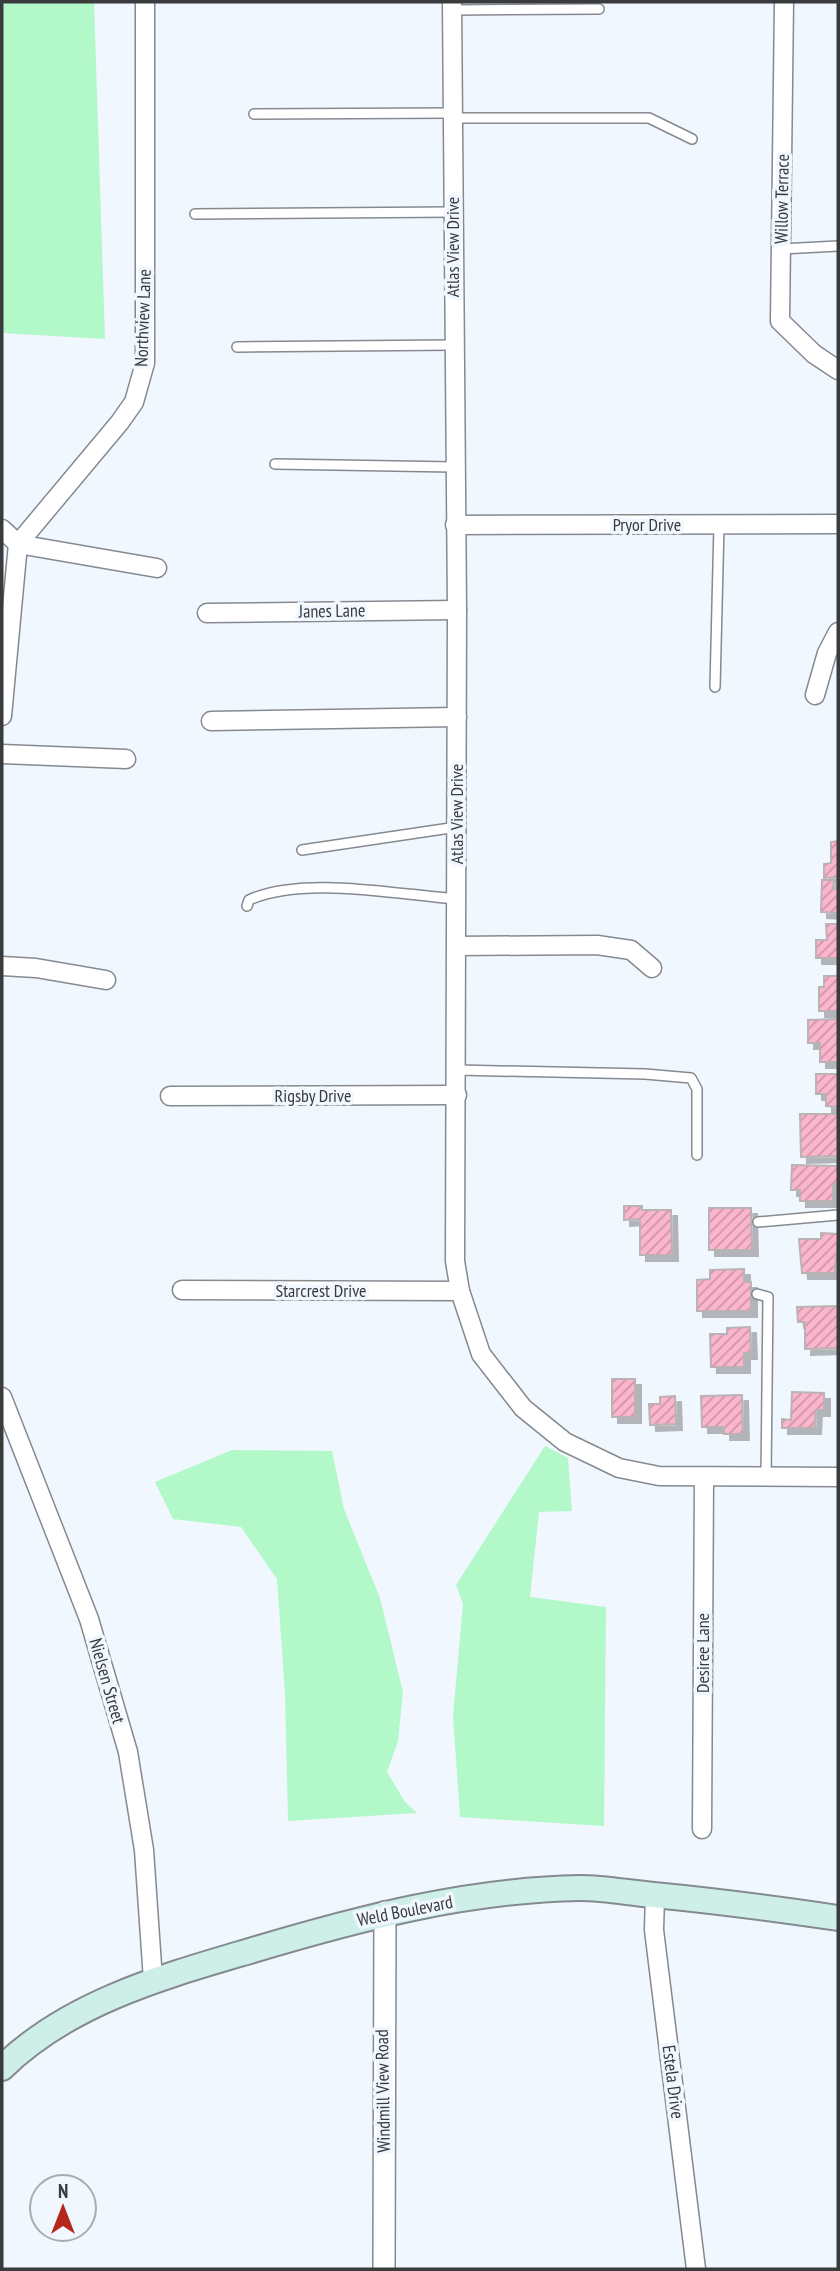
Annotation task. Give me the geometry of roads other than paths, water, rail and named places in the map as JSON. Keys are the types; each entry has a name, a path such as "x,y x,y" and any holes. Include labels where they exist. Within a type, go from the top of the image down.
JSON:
{"main road":[{"name":"Weld Boulevard","path":"2,2068 21,2049 60,2023 153,1980 385,1912 518,1890 584,1888 838,1918"}],"street":[{"name":"Northview Lane","path":"18,544 120,422 134,402 145,363 145,2"},
{"name":"Willow Terrace","path":"784,2 780,321 814,354 838,370"},
{"name":"Atlas View Drive","path":"452,6 457,610 455,1261 460,1291 481,1354 523,1408 565,1443 619,1468 659,1476 838,1477"},
{"name":"Pryor Drive","path":"455,526 838,524"},
{"path":"2,528 18,544 157,568"},
{"path":"2,716 18,544"},
{"name":"Janes Lane","path":"206,613 457,610"},
{"path":"815,695 827,653 838,632"},
{"path":"211,721 457,717"},
{"path":"2,754 126,759"},
{"path":"457,946 597,945 631,950 652,968"},
{"path":"2,966 36,968 106,979"},
{"name":"Rigsby Drive","path":"170,1096 457,1095"},
{"name":"Starcrest Drive","path":"182,1290 460,1291"},
{"name":"Nielsen Street","path":"2,1396 89,1619 128,1752 144,1850 153,1980"},
{"name":"Desiree Lane","path":"702,1829 704,1477"},
{"name":"Estela Drive","path":"655,1895 654,1930 696,2269"},
{"name":"Windmill View Road","path":"384,2269 385,1912"}],"lane":[{"path":"452,6 599,9"},
{"path":"254,114 649,118 692,139"},
{"path":"195,214 453,212"},
{"path":"781,249 838,246"},
{"path":"237,347 453,345"},
{"path":"275,464 454,467"},
{"path":"715,687 719,525"},
{"path":"302,850 457,827"},
{"path":"247,906 249,900 262,894 305,890 395,891 412,896 457,899"},
{"path":"457,1070 645,1073 691,1078 696,1089 697,1155"},
{"path":"758,1222 838,1215"},
{"path":"757,1294 768,1297 766,1478"}]}
